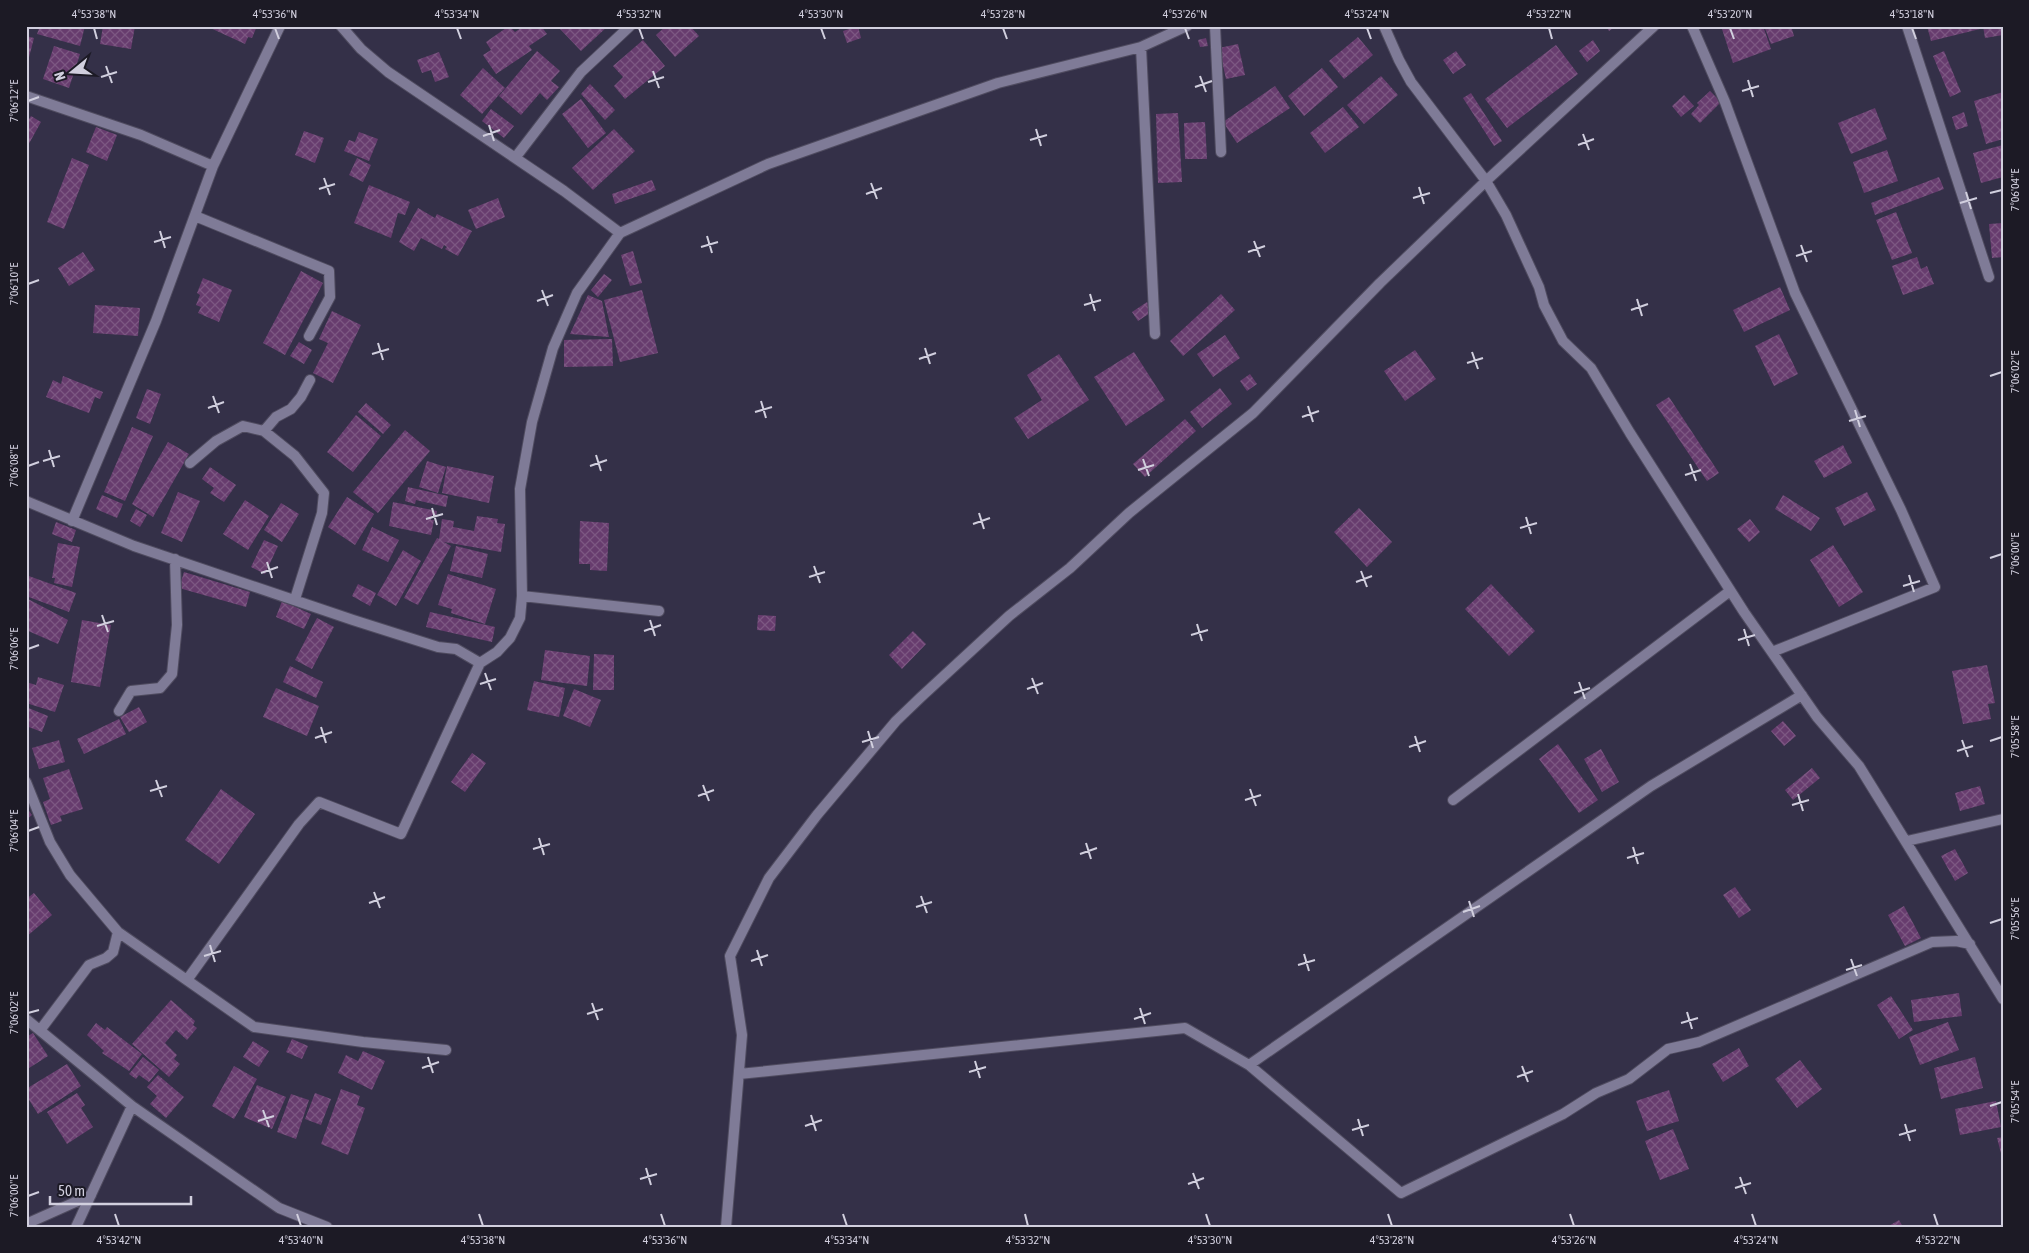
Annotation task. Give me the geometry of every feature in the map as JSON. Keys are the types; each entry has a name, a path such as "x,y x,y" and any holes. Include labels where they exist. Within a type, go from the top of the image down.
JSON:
{"street":[{"path":"72,521 156,321 214,166 280,26"},
{"path":"341,26 361,49 388,72 515,158 620,233"},
{"path":"515,158 581,72 630,26"},
{"path":"187,980 300,824 319,802 401,834 480,662 497,652 510,638 520,618 522,596 520,489 541,384 553,348 577,293 620,233 768,164 998,83 1142,47 1186,26"},
{"path":"1215,26 1221,152"},
{"path":"1384,26 1411,82 1486,181 1506,215 1539,287 1544,305 1563,342 1591,368 1730,591 1817,717 1858,766 1907,841 2003,999"},
{"path":"726,1227 742,1035 730,956 769,878 849,776 896,721 1009,616 1070,568 1129,513 1253,413 1380,283 1486,181 1654,26"},
{"path":"1692,26 1725,102 1795,293 1901,510 1935,587 1772,652"},
{"path":"1907,26 1989,278"},
{"path":"1142,47 1155,334"},
{"path":"26,96 141,135 214,166"},
{"path":"194,216 329,271 330,297 309,336"},
{"path":"264,431 276,417 291,409 301,397 310,380"},
{"path":"190,463 216,441 243,426 264,431 294,456 324,493 322,513 295,599"},
{"path":"26,501 72,521 175,559 438,647 456,649 480,662"},
{"path":"119,711 131,691 160,688 172,674 178,625 175,559"},
{"path":"1452,800 1730,591"},
{"path":"522,596 659,611"},
{"path":"1249,1065 1651,786 1802,695"},
{"path":"26,782 50,842 65,867 118,932 254,1027 363,1042 446,1050"},
{"path":"1907,841 2003,819"},
{"path":"41,1029 88,964 106,958 113,952 118,932"},
{"path":"739,1074 1185,1028 1249,1065 1401,1194 1564,1114 1596,1093 1629,1079 1668,1049 1699,1042 1932,942 1956,941 1970,944"},
{"path":"26,1019 41,1029 132,1106 279,1208 327,1227"},
{"path":"76,1227 132,1106"},
{"path":"26,1224 91,1195"}],"building":[{"path":"40,26 85,26 80,46 37,34"},
{"path":"103,26 135,26 131,49 100,44"},
{"path":"206,26 257,26 252,38 248,37 245,44"},
{"path":"509,26 515,32 524,26 541,26 547,34 529,46 532,50 496,74 483,55 491,50 486,42"},
{"path":"563,26 608,26 581,51 560,29"},
{"path":"666,26 690,26 699,36 675,57 656,35"},
{"path":"858,26 861,38 847,43 843,31"},
{"path":"1606,26 1616,26 1609,31"},
{"path":"1721,26 1763,26 1771,49 1733,63"},
{"path":"1764,26 1791,26 1794,36 1771,44"},
{"path":"1927,26 1979,26 1980,29 1931,41"},
{"path":"1983,26 2003,26 2003,35 1985,38"},
{"path":"26,36 34,38 27,65 26,65"},
{"path":"1358,37 1373,55 1344,79 1329,61"},
{"path":"1206,38 1208,46 1200,47 1198,40"},
{"path":"643,40 665,66 625,99 614,86 623,77 613,66"},
{"path":"1593,40 1600,51 1587,62 1579,51"},
{"path":"1238,44 1245,75 1226,79 1219,48"},
{"path":"1556,45 1578,74 1507,128 1485,99"},
{"path":"54,46 80,54 69,88 43,79"},
{"path":"537,51 560,71 551,81 559,87 547,100 540,93 521,115 499,96"},
{"path":"1456,51 1466,65 1453,74 1443,60"},
{"path":"1944,51 1961,92 1950,97 1933,56"},
{"path":"439,52 449,77 435,82 431,70 422,73 417,60"},
{"path":"483,68 505,88 482,114 460,95"},
{"path":"1322,68 1338,87 1304,116 1288,96"},
{"path":"1381,76 1398,95 1364,124 1347,105"},
{"path":"590,84 615,110 605,120 581,94"},
{"path":"1275,86 1290,108 1237,143 1223,122"},
{"path":"1710,91 1721,102 1700,123 1691,114 1699,105 1697,103"},
{"path":"2003,92 2003,139 1986,144 1974,101"},
{"path":"1471,93 1502,141 1494,146 1463,98"},
{"path":"1684,95 1694,106 1681,117 1672,106"},
{"path":"581,99 606,133 588,148 562,114"},
{"path":"1343,107 1359,127 1325,153 1310,133"},
{"path":"1875,108 1887,139 1851,154 1838,123"},
{"path":"491,109 514,126 504,138 482,121"},
{"path":"1964,112 1968,126 1956,130 1952,117"},
{"path":"1178,113 1182,182 1158,183 1156,114"},
{"path":"31,116 41,122 26,149 26,124"},
{"path":"1205,122 1207,159 1185,159 1184,123"},
{"path":"96,127 117,135 107,161 86,152"},
{"path":"614,129 635,151 593,190 572,168"},
{"path":"304,131 324,138 315,163 295,155"},
{"path":"359,132 378,139 369,161 344,151 349,140 355,142"},
{"path":"2003,145 2003,177 1981,183 1973,153"},
{"path":"1887,150 1898,181 1864,193 1853,162"},
{"path":"72,158 89,165 64,229 47,222"},
{"path":"357,158 371,165 363,182 349,175"},
{"path":"1939,177 1944,189 1875,215 1871,203"},
{"path":"652,180 656,190 615,204 612,194"},
{"path":"369,185 410,202 405,215 398,213 391,238 354,223"},
{"path":"498,198 505,217 476,229 468,210"},
{"path":"418,208 435,218 437,214 472,231 458,256 445,249 447,247 444,245 442,249 421,238 414,251 399,242"},
{"path":"1896,212 1912,253 1892,260 1876,220"},
{"path":"2003,223 2003,257 1992,258 1989,224"},
{"path":"633,251 642,283 630,286 621,255"},
{"path":"83,252 95,270 69,286 58,268"},
{"path":"1917,257 1921,269 1927,266 1934,284 1903,295 1892,266"},
{"path":"301,271 323,283 285,355 263,343"},
{"path":"604,274 612,280 598,297 591,290"},
{"path":"203,278 232,290 219,322 198,313 201,307 196,305 200,295 197,293"},
{"path":"1780,287 1790,310 1744,332 1733,310"},
{"path":"642,290 658,353 620,362 604,300"},
{"path":"1221,294 1235,310 1183,356 1170,341"},
{"path":"588,295 602,301 609,337 570,334"},
{"path":"1147,302 1153,311 1138,321 1132,312"},
{"path":"95,305 140,308 138,336 93,333"},
{"path":"332,311 361,325 333,383 313,373 328,343 319,339"},
{"path":"1779,334 1798,374 1774,386 1755,346"},
{"path":"1225,335 1240,358 1213,377 1197,354"},
{"path":"612,339 613,366 564,367 564,340"},
{"path":"299,342 312,350 304,364 290,356"},
{"path":"1415,350 1436,379 1405,401 1384,371"},
{"path":"1134,352 1165,400 1126,426 1094,377"},
{"path":"1059,354 1089,400 1028,439 1014,418 1042,400 1027,375"},
{"path":"1250,374 1257,384 1247,391 1240,381"},
{"path":"63,376 103,392 100,399 95,397 89,413 46,397 53,380 61,384"},
{"path":"1220,388 1232,404 1202,428 1190,412"},
{"path":"147,389 161,394 150,424 136,418"},
{"path":"1669,397 1719,473 1707,481 1656,405"},
{"path":"366,403 391,425 383,434 358,412"},
{"path":"356,415 381,436 353,472 327,452"},
{"path":"1185,419 1196,431 1145,477 1133,464"},
{"path":"132,427 153,436 125,501 104,492"},
{"path":"405,430 430,451 378,513 353,492"},
{"path":"168,442 189,454 153,517 132,504"},
{"path":"1843,445 1852,463 1824,478 1814,461"},
{"path":"427,461 446,467 438,493 419,487"},
{"path":"447,466 494,476 489,503 442,493"},
{"path":"210,467 236,485 224,502 210,493 214,488 202,479"},
{"path":"408,487 448,496 446,507 416,500 415,504 405,501"},
{"path":"178,492 200,501 182,542 161,533"},
{"path":"1867,492 1876,510 1844,526 1835,508"},
{"path":"102,495 123,504 117,518 96,509"},
{"path":"1783,495 1820,518 1811,531 1775,509"},
{"path":"347,497 374,514 355,545 328,527"},
{"path":"245,500 269,516 248,550 223,534"},
{"path":"393,502 437,511 436,516 432,515 431,520 434,520 431,535 389,526"},
{"path":"281,503 299,514 282,542 264,530"},
{"path":"1359,508 1392,542 1367,567 1334,532"},
{"path":"136,509 147,515 140,527 130,521"},
{"path":"477,516 498,519 497,523 505,524 501,552 444,542 451,546 418,605 404,598 437,538 439,539 442,519 454,521 453,527 474,531"},
{"path":"1750,519 1760,532 1749,542 1737,529"},
{"path":"580,521 609,523 607,571 590,570 590,564 579,564"},
{"path":"56,522 76,530 72,542 52,534"},
{"path":"372,527 399,540 388,562 362,550"},
{"path":"264,540 278,546 265,574 251,567"},
{"path":"58,543 80,547 72,587 54,583 55,578 52,578"},
{"path":"1833,545 1863,592 1839,607 1810,560"},
{"path":"456,546 488,554 482,578 450,571"},
{"path":"403,550 421,561 396,606 377,595"},
{"path":"184,572 250,592 246,607 179,588"},
{"path":"448,574 496,589 485,624 451,613 452,609 438,605"},
{"path":"26,575 76,593 69,612 26,596"},
{"path":"358,584 376,593 370,606 352,596"},
{"path":"1491,584 1535,631 1509,656 1465,609"},
{"path":"28,599 68,620 58,644 26,630"},
{"path":"282,601 311,614 304,629 276,617"},
{"path":"430,612 495,627 492,642 426,627"},
{"path":"758,615 776,616 775,631 757,630"},
{"path":"317,618 334,627 312,669 295,660"},
{"path":"82,620 111,625 100,687 71,682"},
{"path":"913,631 926,644 902,669 889,655"},
{"path":"545,650 590,656 587,686 541,680"},
{"path":"594,654 614,655 614,690 593,690"},
{"path":"1987,665 1995,703 1988,704 1991,719 1963,724 1952,671"},
{"path":"290,666 323,682 316,698 283,682"},
{"path":"38,677 64,685 55,712 26,703 26,682 36,685"},
{"path":"534,681 565,688 559,717 527,710"},
{"path":"276,688 319,706 307,736 263,717"},
{"path":"574,689 601,700 590,727 563,716"},
{"path":"26,707 48,716 42,732 26,726"},
{"path":"139,707 147,722 129,732 120,717"},
{"path":"119,719 126,734 84,754 77,739"},
{"path":"1783,721 1796,736 1784,746 1771,731"},
{"path":"59,740 65,762 39,769 32,748"},
{"path":"1558,744 1598,800 1579,813 1539,759"},
{"path":"1601,749 1619,782 1602,792 1584,759"},
{"path":"472,753 486,763 465,792 451,782"},
{"path":"1812,768 1820,778 1793,800 1785,790"},
{"path":"69,769 83,809 60,816 62,821 51,825 43,802 50,799 43,778"},
{"path":"1980,786 1985,804 1960,811 1955,793"},
{"path":"221,789 255,814 219,864 185,840"},
{"path":"26,807 32,815 26,820"},
{"path":"1955,849 1968,873 1955,881 1941,856"},
{"path":"1735,887 1751,910 1739,918 1723,895"},
{"path":"34,893 52,915 26,937 26,899"},
{"path":"1904,906 1921,938 1905,946 1888,915"},
{"path":"1959,993 1962,1016 1914,1022 1911,1000"},
{"path":"1891,996 1913,1030 1899,1039 1877,1005"},
{"path":"171,1000 195,1021 193,1025 197,1028 187,1040 176,1030 165,1043 177,1055 174,1059 180,1064 169,1077 132,1044"},
{"path":"1948,1022 1959,1050 1920,1065 1909,1037"},
{"path":"96,1023 105,1030 107,1027 142,1054 129,1071 102,1053 104,1051 87,1035"},
{"path":"33,1033 48,1056 26,1070 26,1037"},
{"path":"292,1039 308,1046 302,1059 286,1052"},
{"path":"253,1041 269,1051 259,1067 243,1057"},
{"path":"1739,1048 1749,1066 1723,1082 1712,1064"},
{"path":"363,1051 385,1061 372,1090 338,1073 346,1055 358,1061"},
{"path":"143,1057 159,1070 149,1082 139,1075 136,1079 129,1074"},
{"path":"1975,1057 1983,1088 1941,1099 1934,1068"},
{"path":"1800,1060 1822,1089 1797,1108 1775,1079"},
{"path":"67,1064 81,1086 38,1114 26,1095 26,1089"},
{"path":"234,1066 257,1079 234,1119 212,1106"},
{"path":"158,1075 184,1097 166,1118 150,1104 157,1096 147,1087"},
{"path":"257,1085 286,1097 272,1129 244,1117"},
{"path":"341,1089 360,1096 357,1105 365,1108 348,1155 321,1144"},
{"path":"1669,1090 1679,1121 1647,1131 1636,1101"},
{"path":"77,1093 85,1105 81,1108 93,1127 67,1144 47,1112"},
{"path":"315,1093 331,1099 321,1125 305,1119"},
{"path":"291,1094 309,1100 296,1139 277,1132"},
{"path":"1996,1101 2001,1127 1960,1135 1955,1109"},
{"path":"1673,1129 1689,1169 1660,1180 1645,1141"},
{"path":"2003,1137 2003,1157 2002,1157 1997,1138"},
{"path":"1899,1220 1903,1227 1887,1227"}]}
